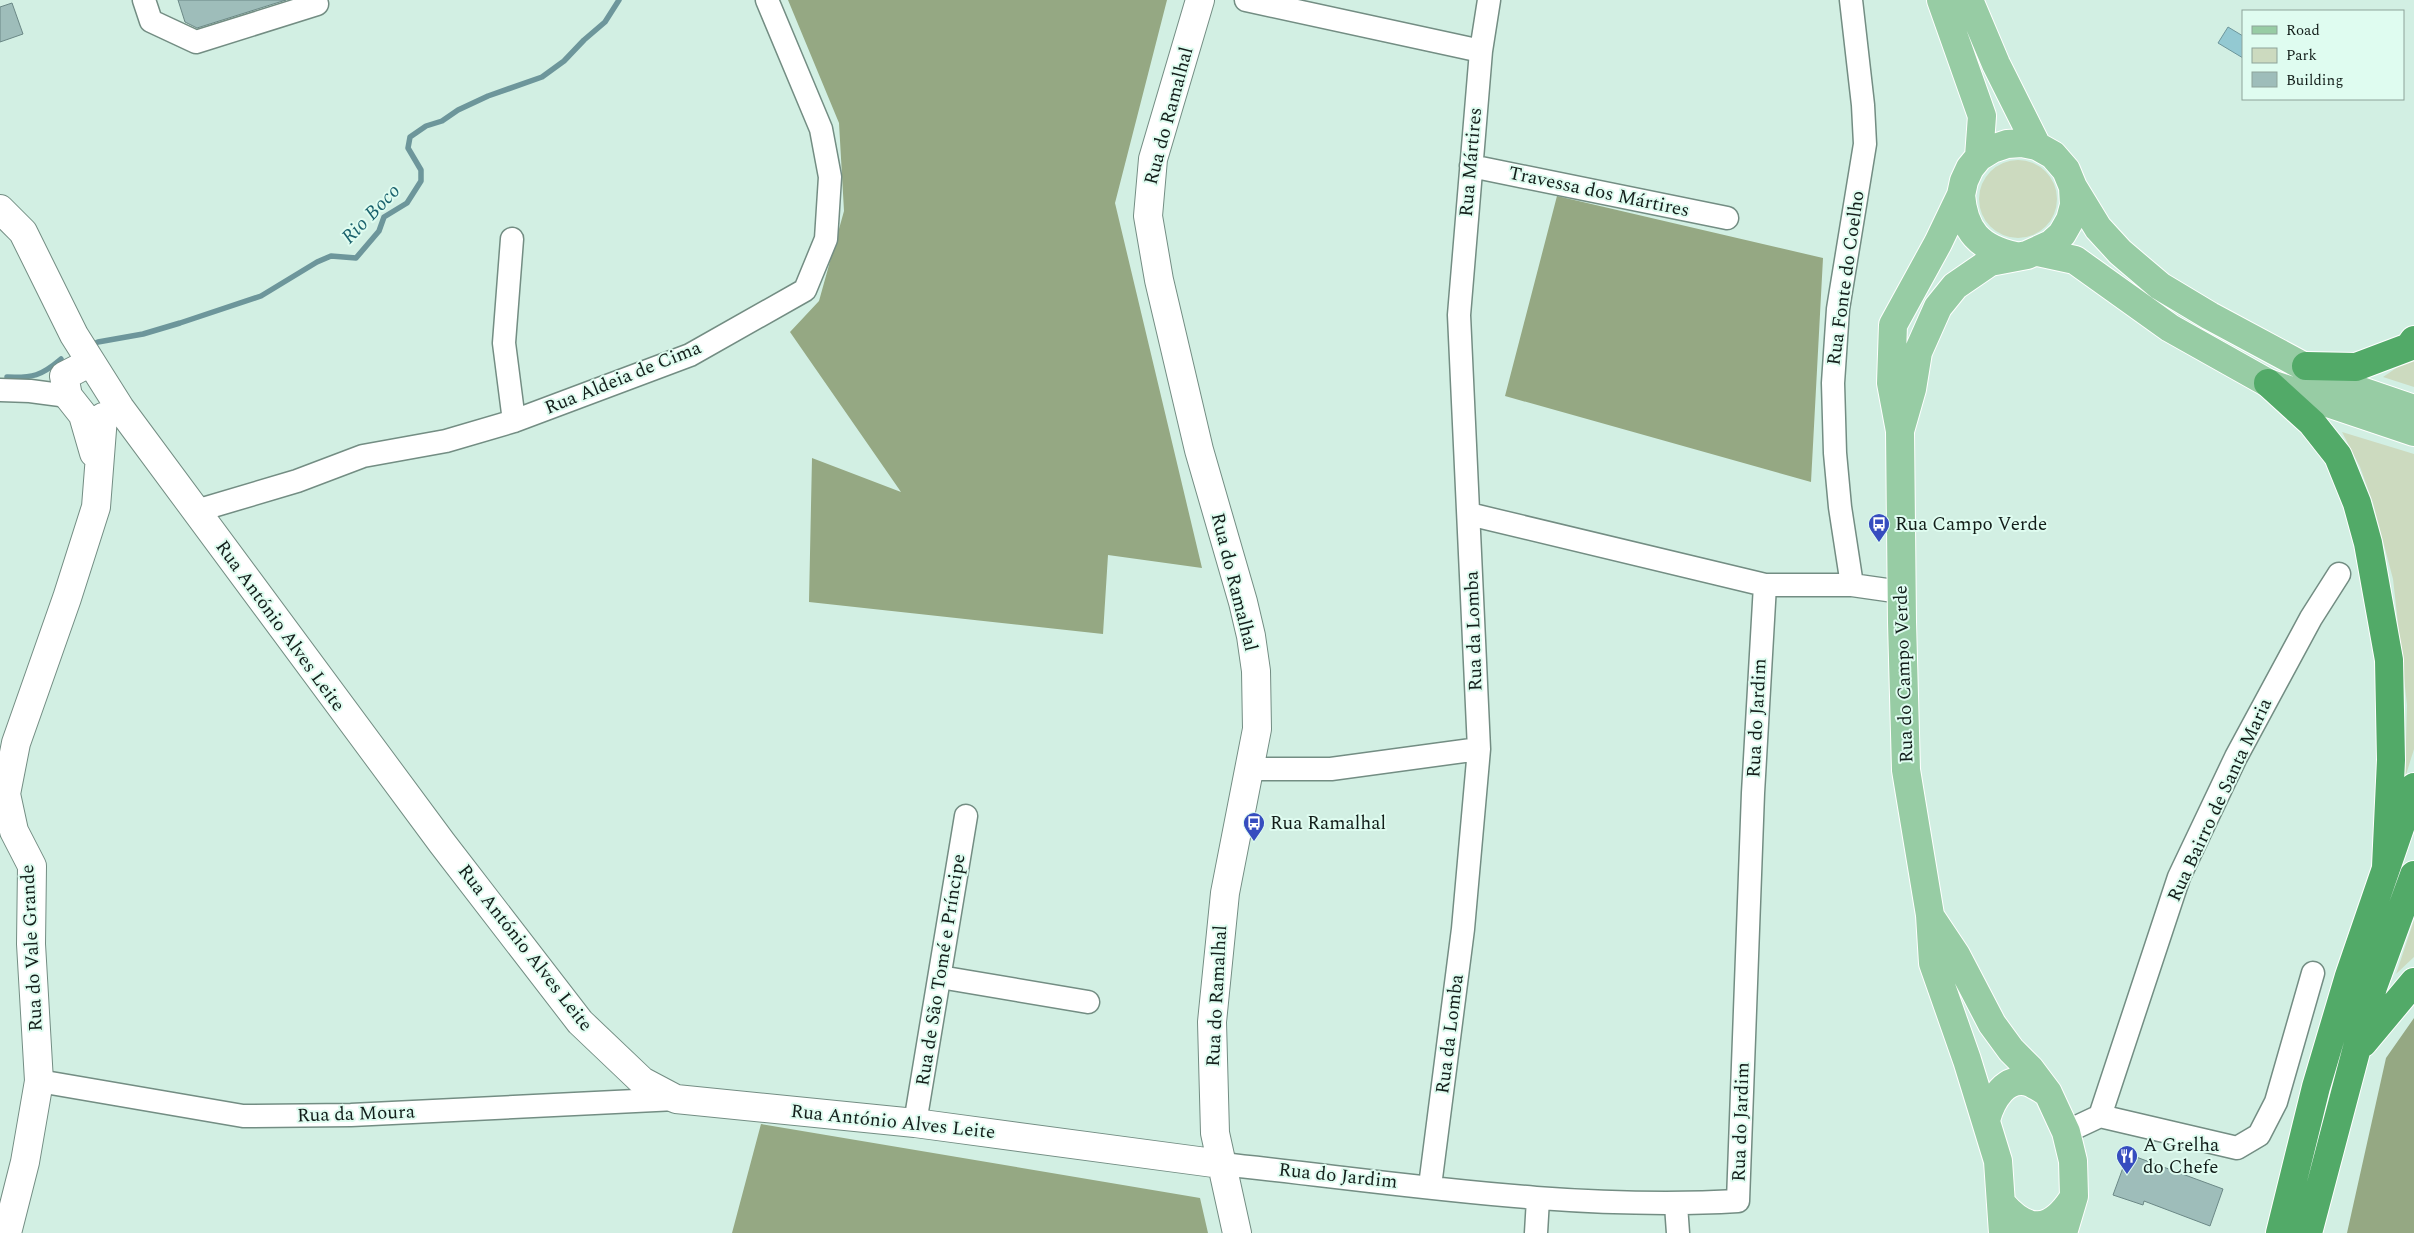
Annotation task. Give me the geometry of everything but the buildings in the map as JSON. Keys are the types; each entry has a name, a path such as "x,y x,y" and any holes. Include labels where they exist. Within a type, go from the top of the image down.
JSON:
{"highway":[{"path":"2306,366 2356,367 2409,347 2414,340"},
{"path":"2268,383 2312,423 2338,456 2357,503 2368,543 2389,660 2391,760 2386,868"},
{"path":"2280,1233 2316,1087 2349,976 2414,787"},
{"path":"2308,1233 2373,987 2414,875"},
{"path":"2356,1052 2414,982"}],"main road":[{"path":"1942,0 1982,116 1979,157"},
{"path":"1969,0 1996,64 2037,146"},
{"name":"Rua do Campo Verde","path":"1900,430 1912,390 1918,352 1938,307 1955,286 1990,262 2027,254 2052,244 2062,234 2070,220 2074,205 2072,187 2066,170 2053,156 2037,146 2022,143 1992,148 1979,157 1967,174 1961,195 1938,243 1893,325 1891,383 1900,430 1906,770 1930,915 1932,963 1986,1120 1998,1161 2003,1233"},
{"path":"2072,187 2104,234 2120,252 2160,286 2210,316 2329,380 2414,409"},
{"name":"Rua do Campo Verde","path":"1961,195 1962,212 1970,229 1982,243 1997,252 2027,254"},
{"path":"2027,254 2075,260 2170,328 2268,383 2414,432"},
{"name":"Rua do Campo Verde","path":"1930,915 1956,955 1992,1024 2011,1050 2048,1093 2066,1132 2073,1161 2074,1196 2063,1233"},
{"path":"1986,1120 1989,1106 1998,1092 2016,1082 2030,1082 2048,1093"},
{"path":"2002,1204 2011,1216 2024,1226 2035,1228 2049,1225 2062,1214 2074,1196"}],"street":[{"path":"144,0 151,20 196,42 317,4"},
{"name":"Rua Aldeia de Cima","path":"196,511 297,481 363,456 446,441 514,421 690,355 806,290 826,239 830,177 821,130 767,0"},
{"name":"Rua do Ramalhal","path":"1200,0 1153,160 1148,216 1159,280 1199,450 1238,581 1251,636 1257,704 1257,729 1225,893 1217,958 1212,1056 1215,1133 1237,1233"},
{"path":"1246,0 1481,51"},
{"name":"Rua Mártires","path":"1469,514 1458,315 1481,51 1489,0"},
{"name":"Rua Fonte do Coelho","path":"1851,0 1863,105 1865,144 1838,309 1833,382 1839,489 1852,585"},
{"name":"Travessa dos Mártires","path":"1471,166 1727,218"},
{"name":"Rua António Alves Leite","path":"0,209 23,232 74,335 91,362 88,402 196,511 341,710 580,1022 642,1081 676,1099 915,1123 1221,1164"},
{"path":"512,239 504,343 514,421"},
{"path":"0,390 30,391 88,402 91,362"},
{"name":"Rua do Vale Grande","path":"7,1233 25,1162 39,1081 31,944 32,866 14,831 6,794 16,743 68,598 96,507 98,469 88,402"},
{"path":"1469,514 1765,585 1852,585 1902,592"},
{"name":"Rua da Lomba","path":"1430,1186 1463,929 1479,749 1469,514"},
{"name":"Rua Bairro de Santa Maria","path":"2100,1116 2179,877 2236,757 2311,618 2339,574"},
{"name":"Rua do Jardim","path":"1221,1164 1538,1199 1676,1205 1738,1201 1753,793 1765,585"},
{"path":"1250,769 1331,769 1479,749"},
{"name":"Rua de São Tomé e Príncipe","path":"915,1123 966,816"},
{"path":"2066,1132 2100,1116 2237,1148 2259,1134 2276,1102 2313,973"},
{"path":"940,977 1088,1002"},
{"name":"Rua da Moura","path":"39,1081 243,1116 351,1115 676,1099"},
{"path":"1536,1233 1538,1199"},
{"path":"1676,1205 1678,1233"}],"green space":[{"path":"788,0 1167,0 1115,203 1202,568 1108,555 1103,634 809,602 812,458 901,492 790,332 819,301 844,211 839,123"},
{"path":"2018,160 2033,163 2050,177 2054,184 2057,199 2054,214 2040,231 2033,235 2018,238 2003,235 1986,221 1982,214 1979,199 1982,184 1996,167 2003,163"},
{"path":"1557,196 1823,258 1811,482 1505,396"},
{"path":"2414,356 2414,387 2383,377"},
{"path":"2342,432 2414,454 2414,749 2405,778 2407,705 2393,579 2373,503 2360,467"},
{"path":"2414,920 2414,957 2396,974"},
{"path":"2414,1018 2414,1233 2347,1233 2386,1058"},
{"path":"761,1124 1200,1198 1208,1233 732,1233"}],"water":[{"path":"2228,27 2242,35 2242,57 2218,43"}],"waterway":[{"name":"Rio Boco","path":"88,346 98,342 143,334 261,296 317,262 331,256 356,258 379,231 384,217 407,203 421,181 421,170 408,148 410,137 426,126 442,121 458,110 488,96 542,77 564,61 605,22 619,0"},
{"name":"Rio Boco","path":"7,377 36,375 61,359"}],"place":[{"name":"Rua Campo Verde","path":"1879,543"},
{"name":"Rua Ramalhal","path":"1254,842"},
{"name":"A Grelha do Chefe","path":"2127,1175"}]}
